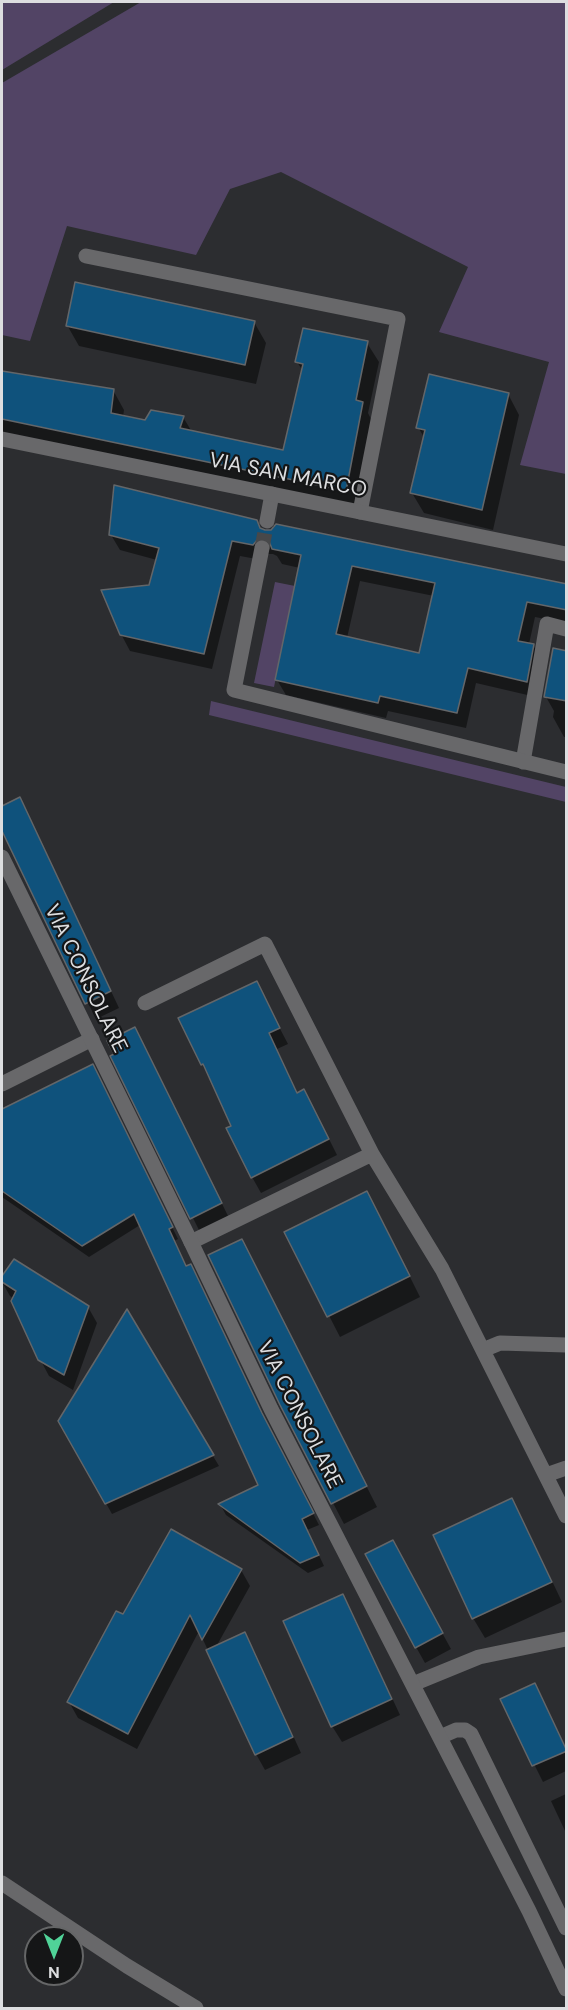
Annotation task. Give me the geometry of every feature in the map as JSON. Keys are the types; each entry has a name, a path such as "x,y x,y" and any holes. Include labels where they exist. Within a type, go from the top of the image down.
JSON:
{"street":[{"path":"86,256 398,319 360,512"},
{"name":"VIA SAN MARCO","path":"2,439 567,554"},
{"path":"267,521 272,494"},
{"path":"262,548 234,690 567,772"},
{"path":"523,762 547,624 567,629"},
{"name":"VIA CONSOLARE","path":"2,857 271,1409 567,1989"},
{"path":"145,1003 265,945 372,1154 442,1269 567,1516"},
{"path":"2,1084 92,1039"},
{"path":"191,1242 372,1154"},
{"path":"483,1350 500,1344 567,1345"},
{"path":"546,1475 567,1468"},
{"path":"413,1684 479,1657 567,1640"},
{"path":"440,1737 456,1730 465,1730 471,1734 567,1928"},
{"path":"2,1883 127,1966 196,2008"}],"shaded area":[{"path":"2,2 114,2 2,70"},
{"path":"141,2 566,2 566,474 520,465 549,362 439,332 468,267 281,172 230,189 196,255 67,226 30,341 2,335 2,83"},
{"path":"275,582 295,586 274,687 254,683"},
{"path":"211,701 566,787 566,802 209,715"}],"building":[{"path":"75,282 255,321 245,365 66,326"},
{"path":"303,328 368,341 356,400 363,402 346,491 2,419 2,371 114,389 111,413 145,420 151,410 184,416 180,428 283,450 303,364 295,362"},
{"path":"429,374 509,393 482,510 410,493 425,430 416,428"},
{"path":"114,485 257,520 260,528 265,530 271,530 276,524 567,584 567,610 527,602 518,641 534,644 527,682 468,668 457,713 380,696 378,703 275,680 301,555 272,549 269,541 264,539 258,539 253,545 232,541 204,654 120,635 101,590 149,585 159,548 109,535","holes":["352,566 435,583 419,653 336,634"]},
{"path":"553,648 567,651 567,701 544,697"},
{"path":"20,797 111,991 85,1004 2,831 2,806"},
{"path":"257,981 280,1028 269,1033 297,1093 304,1089 329,1139 251,1178 226,1128 231,1126 203,1064 201,1065 178,1018"},
{"path":"135,1027 222,1203 190,1219 110,1056 114,1054 107,1041"},
{"path":"93,1064 173,1227 169,1229 186,1266 191,1264 262,1413 314,1513 302,1519 319,1555 300,1563 218,1504 258,1485 134,1214 82,1246 2,1191 2,1109"},
{"path":"367,1191 410,1276 327,1317 284,1232"},
{"path":"242,1239 367,1486 331,1504 280,1405 208,1255"},
{"path":"14,1259 89,1306 64,1375 38,1360 11,1301 16,1291 2,1282 2,1276"},
{"path":"127,1309 214,1455 105,1504 58,1421"},
{"path":"512,1498 552,1582 472,1619 433,1535"},
{"path":"171,1529 242,1569 202,1640 190,1615 128,1734 67,1702 116,1611 123,1614"},
{"path":"393,1540 443,1633 415,1648 365,1554"},
{"path":"343,1594 392,1699 331,1727 283,1621"},
{"path":"245,1632 293,1737 255,1755 206,1650"},
{"path":"535,1683 567,1751 532,1766 500,1699"}],"tunnel":[{"path":"262,548 267,521"}]}
